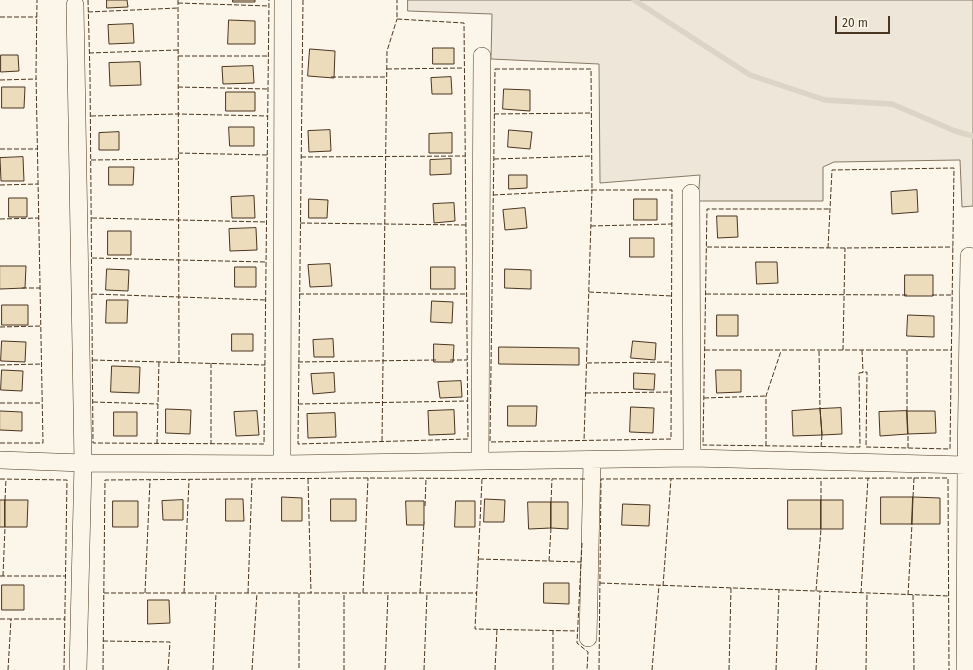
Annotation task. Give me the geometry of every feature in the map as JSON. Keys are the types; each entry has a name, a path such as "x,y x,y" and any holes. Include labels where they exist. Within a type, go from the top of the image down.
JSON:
{"street":[{"path":"282,464 283,0"},
{"path":"75,5 83,463 78,670"},
{"path":"480,461 482,56"},
{"path":"690,193 692,458"},
{"path":"966,670 966,465 969,256"},
{"path":"0,460 83,463 282,464 692,458 966,465"},
{"path":"588,638 592,460"}],"shaded area":[{"path":"408,0 973,0 973,206 962,207 960,160 834,162 823,167 823,201 698,201 700,175 600,183 599,64 491,59 492,14 408,11"}],"building":[{"path":"107,0 127,0 128,7 107,8"},
{"path":"233,0 255,0 255,2 233,2"},
{"path":"229,20 255,21 255,44 228,44"},
{"path":"133,24 134,43 109,44 108,25"},
{"path":"433,48 454,48 454,64 433,64"},
{"path":"310,49 335,51 334,78 308,76"},
{"path":"1,55 18,55 19,71 1,72"},
{"path":"140,62 141,85 110,86 109,63"},
{"path":"253,66 254,83 223,84 222,67"},
{"path":"451,77 452,94 432,94 431,78"},
{"path":"2,87 25,87 24,108 2,108"},
{"path":"504,89 530,90 530,111 503,109"},
{"path":"226,92 255,92 255,111 226,111"},
{"path":"229,127 254,127 254,146 230,146"},
{"path":"330,130 331,151 309,152 308,131"},
{"path":"509,130 532,132 530,149 508,147"},
{"path":"119,132 119,150 99,150 99,133"},
{"path":"452,133 452,153 429,153 429,134"},
{"path":"23,157 24,181 1,181 0,158"},
{"path":"451,159 451,174 430,175 430,160"},
{"path":"109,167 134,167 133,185 109,185"},
{"path":"509,175 527,175 527,188 509,189"},
{"path":"917,190 918,212 892,214 891,192"},
{"path":"254,196 255,218 232,218 231,197"},
{"path":"9,198 27,198 27,217 9,217"},
{"path":"309,199 328,200 327,218 309,218"},
{"path":"634,199 657,199 657,220 634,220"},
{"path":"454,203 455,221 434,223 433,204"},
{"path":"525,208 527,228 505,230 503,210"},
{"path":"717,216 737,216 738,237 718,238"},
{"path":"256,228 257,250 230,251 229,229"},
{"path":"108,231 131,231 131,255 108,255"},
{"path":"630,238 654,238 654,257 630,257"},
{"path":"756,262 777,262 778,283 757,284"},
{"path":"330,264 332,286 310,287 308,265"},
{"path":"0,266 26,266 25,288 0,289"},
{"path":"235,267 256,267 256,287 235,287"},
{"path":"431,267 455,267 455,289 431,289"},
{"path":"107,269 129,270 128,291 106,290"},
{"path":"505,269 531,270 531,289 505,288"},
{"path":"905,275 933,275 933,296 905,296"},
{"path":"107,300 128,300 127,323 106,323"},
{"path":"432,301 453,302 452,323 431,322"},
{"path":"2,305 28,305 28,325 2,325"},
{"path":"717,315 738,315 738,336 717,336"},
{"path":"908,315 934,316 934,337 907,336"},
{"path":"232,334 253,334 253,351 232,351"},
{"path":"333,339 334,357 314,357 313,340"},
{"path":"2,341 26,342 25,362 1,361"},
{"path":"633,341 656,343 655,360 631,358"},
{"path":"434,344 454,345 453,362 434,362"},
{"path":"499,347 579,348 579,365 499,364"},
{"path":"112,366 140,367 139,393 111,392"},
{"path":"2,370 23,371 22,391 1,390"},
{"path":"716,370 741,370 741,392 717,393"},
{"path":"334,373 335,392 313,394 311,374"},
{"path":"634,373 655,374 654,390 634,389"},
{"path":"461,381 462,397 440,398 438,382"},
{"path":"508,406 537,406 536,426 508,426"},
{"path":"631,407 654,408 653,433 630,432"},
{"path":"841,408 842,434 822,435 820,409"},
{"path":"166,409 191,410 190,434 166,433"},
{"path":"820,409 822,435 793,436 792,411"},
{"path":"454,410 455,434 429,435 428,411"},
{"path":"0,411 22,412 22,431 0,430"},
{"path":"257,411 259,435 236,436 234,412"},
{"path":"907,411 935,411 936,433 908,434"},
{"path":"907,411 908,434 880,436 879,412"},
{"path":"114,412 137,412 137,436 114,436"},
{"path":"335,413 336,437 308,438 307,414"},
{"path":"282,497 302,498 302,521 282,521"},
{"path":"881,497 913,497 912,524 881,524"},
{"path":"913,497 940,498 940,524 912,524"},
{"path":"226,499 243,499 244,521 226,521"},
{"path":"331,499 356,499 356,521 331,521"},
{"path":"485,499 505,500 504,522 484,522"},
{"path":"0,500 5,500 5,527 0,527"},
{"path":"5,500 28,500 27,527 5,527"},
{"path":"183,500 183,520 163,520 162,501"},
{"path":"788,500 821,500 821,529 788,529"},
{"path":"821,500 843,500 843,529 821,529"},
{"path":"113,501 138,501 138,527 113,527"},
{"path":"406,501 424,501 424,525 407,525"},
{"path":"456,501 475,501 475,527 455,527"},
{"path":"528,502 551,502 551,528 529,529"},
{"path":"551,502 568,502 568,529 551,528"},
{"path":"623,504 650,505 649,526 622,525"},
{"path":"544,583 569,583 569,604 544,603"},
{"path":"2,585 24,585 24,610 2,610"},
{"path":"148,600 169,600 170,623 148,624"}],"waterway":[{"path":"634,0 750,75 825,100 892,104 955,131 973,136"}],"fence":[{"path":"0,443 43,443 36,74 37,0"},
{"path":"88,0 93,443 264,444 269,0"},
{"path":"178,0 179,362"},
{"path":"303,0 298,444 468,439 464,23 397,19 397,0"},
{"path":"178,3 269,6"},
{"path":"88,12 178,8"},
{"path":"0,17 37,17"},
{"path":"382,441 387,51 397,19"},
{"path":"89,53 178,50"},
{"path":"178,56 268,56"},
{"path":"387,69 464,68"},
{"path":"495,69 591,69 592,190 672,190 671,439 490,442 495,69"},
{"path":"331,77 387,77"},
{"path":"0,80 36,79"},
{"path":"178,87 268,89"},
{"path":"494,114 592,113"},
{"path":"91,116 178,114 268,116"},
{"path":"0,149 37,149"},
{"path":"178,153 267,155"},
{"path":"301,157 465,156"},
{"path":"494,159 592,156"},
{"path":"91,160 178,159"},
{"path":"828,248 832,170 954,168 950,449 866,447 867,372 859,373 860,447 703,445 707,209 829,209"},
{"path":"0,185 38,184"},
{"path":"493,195 592,190 584,441"},
{"path":"0,219 39,218"},
{"path":"92,218 267,222"},
{"path":"300,223 466,225"},
{"path":"591,226 672,224"},
{"path":"707,247 953,247"},
{"path":"843,350 845,248"},
{"path":"92,258 266,262"},
{"path":"22,288 40,288"},
{"path":"589,292 672,296"},
{"path":"92,294 266,300"},
{"path":"299,294 466,294"},
{"path":"706,294 908,295"},
{"path":"932,295 952,295"},
{"path":"0,327 41,326"},
{"path":"705,350 951,350"},
{"path":"862,350 863,372"},
{"path":"907,350 907,411"},
{"path":"766,446 766,396 781,351"},
{"path":"819,351 820,409"},
{"path":"93,360 265,365"},
{"path":"298,362 436,360"},
{"path":"450,360 467,360"},
{"path":"157,444 159,361"},
{"path":"587,363 671,362"},
{"path":"211,363 211,444"},
{"path":"0,365 42,364"},
{"path":"586,393 671,392"},
{"path":"704,398 766,396"},
{"path":"298,404 467,401"},
{"path":"93,402 158,404"},
{"path":"0,403 42,403"},
{"path":"908,434 908,448"},
{"path":"821,447 822,435"},
{"path":"363,593 368,478"},
{"path":"103,670 105,480 368,478 585,479"},
{"path":"821,478 821,500"},
{"path":"861,593 868,478"},
{"path":"913,497 914,478"},
{"path":"599,670 601,479 914,478 948,478 949,670"},
{"path":"0,479 67,480 64,670"},
{"path":"5,500 6,479"},
{"path":"248,593 252,479"},
{"path":"308,479 311,593"},
{"path":"425,506 426,479"},
{"path":"482,479 475,629 578,631"},
{"path":"551,502 552,479"},
{"path":"663,586 671,479"},
{"path":"145,593 150,480"},
{"path":"184,593 189,480"},
{"path":"420,593 424,522"},
{"path":"908,595 912,524"},
{"path":"3,576 5,527"},
{"path":"549,561 551,528"},
{"path":"816,591 821,529"},
{"path":"582,543 577,643 588,652 587,670"},
{"path":"479,559 581,562"},
{"path":"0,576 65,576"},
{"path":"600,583 949,596"},
{"path":"652,670 659,585"},
{"path":"729,670 731,588"},
{"path":"776,670 779,590"},
{"path":"816,670 820,592"},
{"path":"104,593 477,593"},
{"path":"213,670 216,593"},
{"path":"252,670 257,593"},
{"path":"299,593 299,670"},
{"path":"344,593 344,670"},
{"path":"385,670 388,593"},
{"path":"424,670 427,593"},
{"path":"866,670 867,593"},
{"path":"913,595 914,670"},
{"path":"0,619 65,619"},
{"path":"8,670 11,619"},
{"path":"495,670 497,629"},
{"path":"553,631 553,670"},
{"path":"103,641 170,642 168,670"}]}
